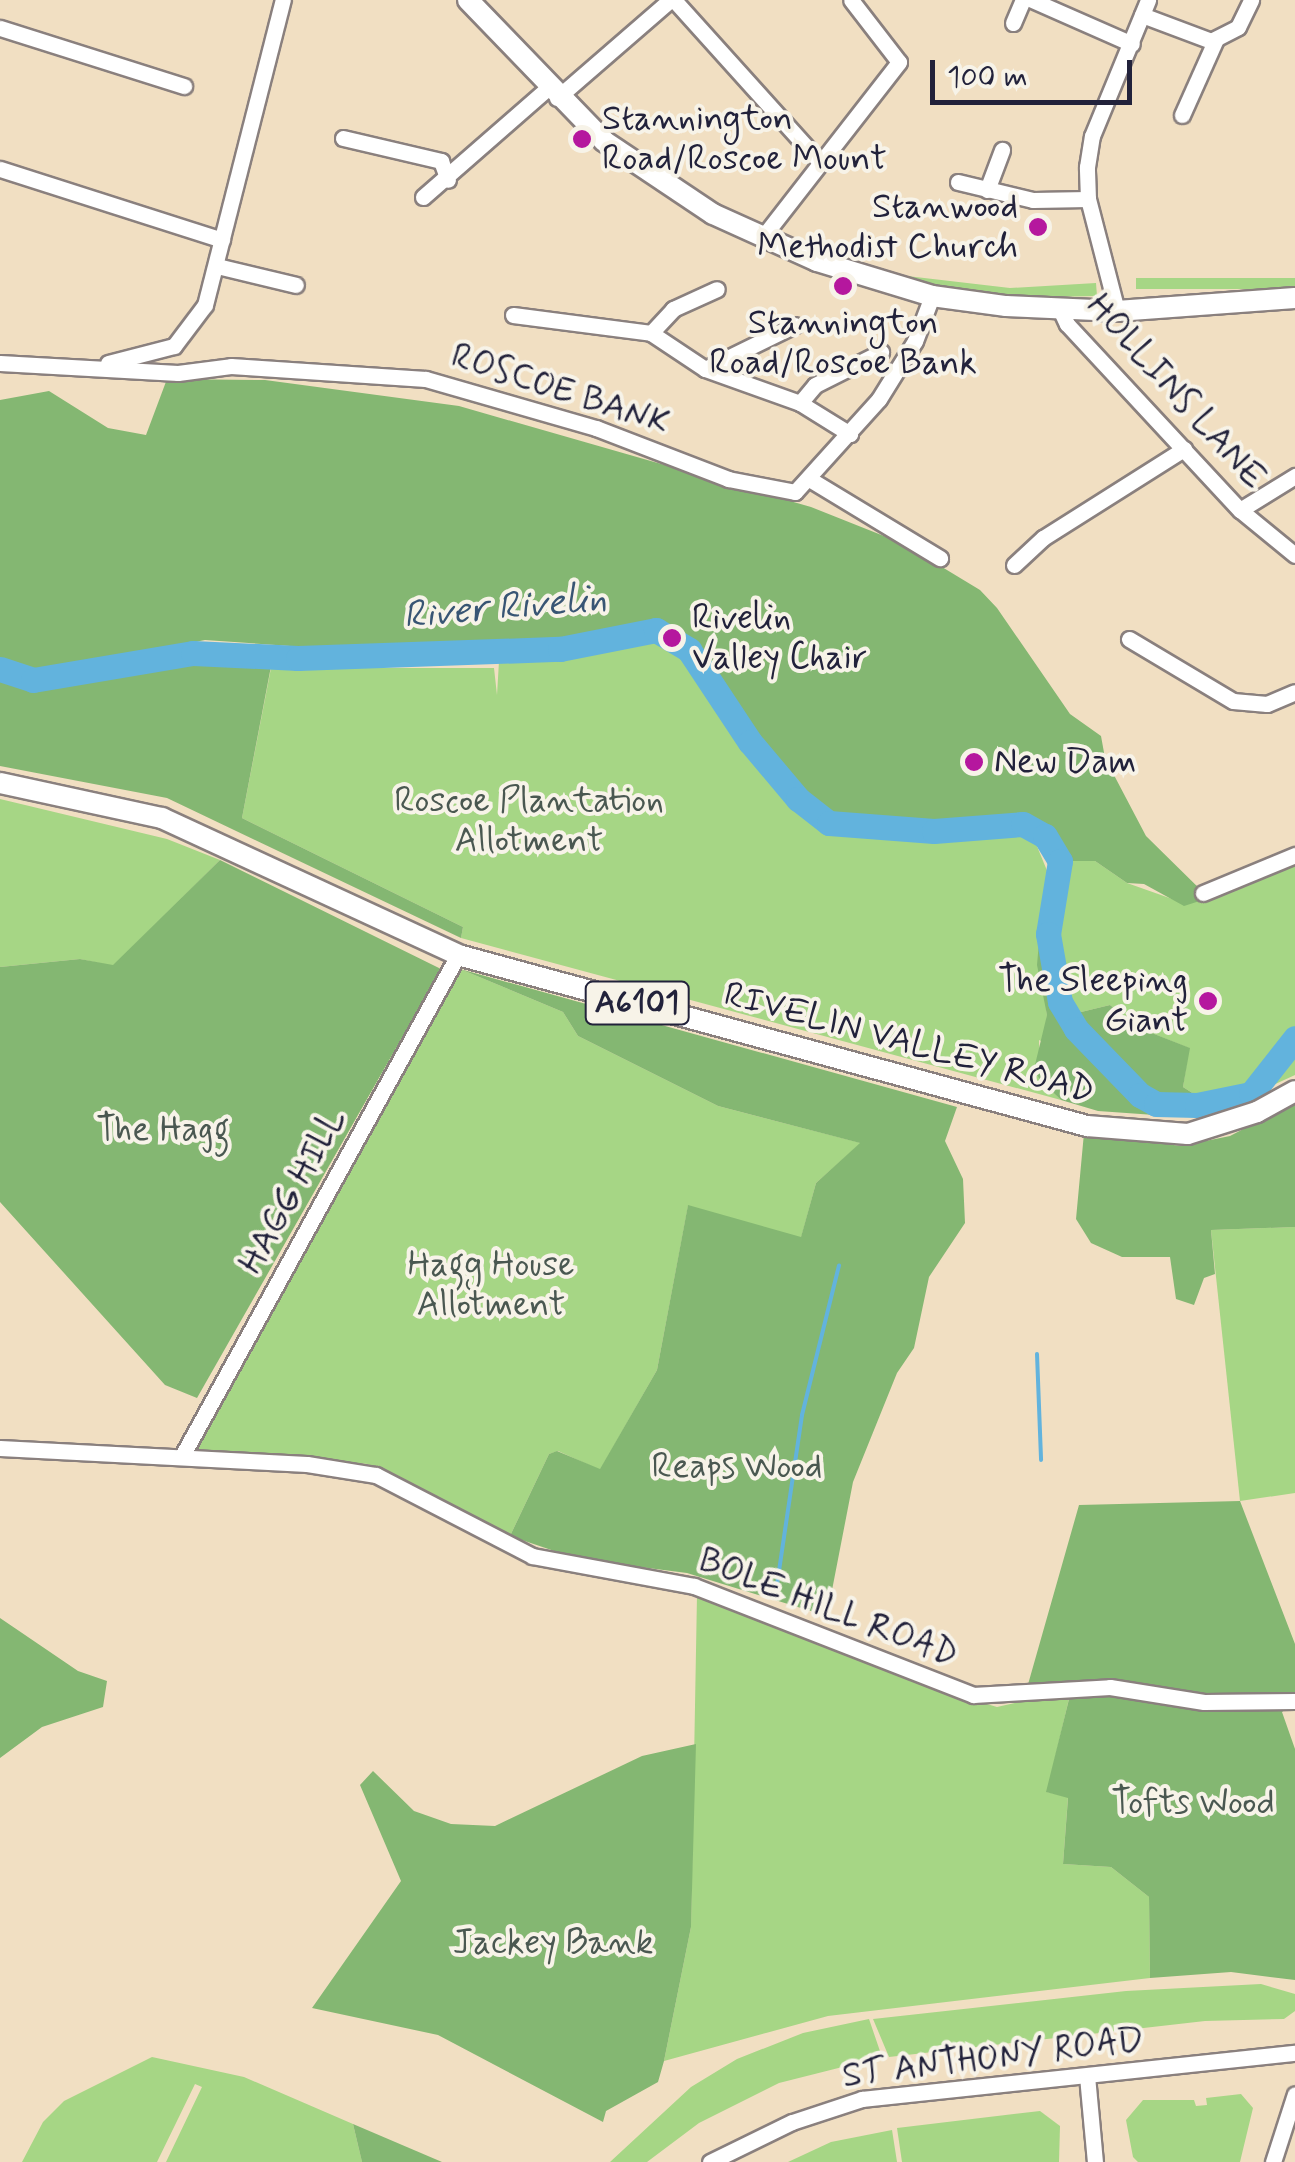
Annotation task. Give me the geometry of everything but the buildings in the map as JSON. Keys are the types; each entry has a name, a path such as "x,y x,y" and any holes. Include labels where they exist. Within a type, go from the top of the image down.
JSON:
{"main road":[{"path":"468,0 552,94 639,167 762,238 848,272 932,296 1116,311 1295,298"},
{"name":"RIVELIN VALLEY ROAD","path":"0,783 162,818 458,955 1124,1133 1188,1134 1257,1112 1295,1091"}],"street":[{"path":"92,368 174,346 195,325 216,266 283,0"},
{"path":"423,197 672,0 819,161"},
{"path":"762,238 898,62 851,0"},
{"path":"1013,23 1023,0"},
{"path":"1032,0 1132,44"},
{"path":"1116,311 1088,198 1092,136 1145,7 1201,40 1216,40 1238,28 1252,0"},
{"path":"0,28 184,86"},
{"path":"1182,115 1216,40"},
{"path":"344,138 441,161 448,180"},
{"path":"986,190 1002,150"},
{"path":"0,170 222,240"},
{"path":"958,182 1033,200 1088,198"},
{"path":"216,266 296,285"},
{"path":"651,333 673,308 717,289"},
{"path":"932,296 890,384 811,480 940,558"},
{"name":"HOLLINS LANE","path":"1058,307 1067,324 1240,510 1295,556"},
{"path":"512,314 651,333 704,369 800,403 850,434"},
{"path":"704,369 795,325"},
{"path":"800,403 815,384 881,352"},
{"name":"ROSCOE BANK","path":"0,362 178,373 231,366 426,379 505,398 776,493 795,492 811,480"},
{"path":"1014,565 1043,538 1184,449"},
{"path":"1240,510 1295,476"},
{"path":"866,512 877,497"},
{"path":"1128,639 1233,701 1267,704 1295,692"},
{"path":"1203,893 1295,855"},
{"name":"HAGG HILL","path":"182,1456 458,955"},
{"name":"BOLE HILL ROAD","path":"0,1448 182,1456 376,1475 532,1556 694,1586 974,1695 1110,1686 1204,1702 1295,1701"},
{"name":"ST ANTHONY ROAD","path":"710,2162 792,2122 862,2099 1295,2053"},
{"path":"1088,2076 1095,2162"},
{"path":"1273,2162 1295,2094"}],"green space":[{"path":"907,276 1010,288 1096,283 1097,296 999,298 920,287"},
{"path":"1136,278 1295,278 1295,289 1136,289"},
{"path":"167,379 265,380 459,406 811,507 904,544 980,590 997,608 1070,714 1101,736 1105,758 1146,836 1209,898 1184,906 1144,884 1127,883 1095,861 1067,861 1049,833 1022,819 920,825 837,820 803,797 688,641 659,624 549,641 319,648 205,640 31,675 0,664 0,400 49,391 108,428 146,435"},
{"name":"Roscoe Plantation Allotment","path":"660,637 688,655 769,780 833,832 951,841 994,832 1034,839 1048,873 1039,938 1047,1015 1045,1043 1039,1040 1040,1080 1061,1100 461,938 463,927 242,818 271,668 494,668 497,695 499,661 562,658"},
{"path":"186,661 272,661 242,818 463,927 461,938 167,798 0,766 0,676 21,685"},
{"path":"0,799 167,839 220,860 113,966 80,959 0,967"},
{"name":"The Hagg","path":"220,860 441,969 197,1398 165,1385 0,1202 0,967 80,959 113,965"},
{"path":"1067,861 1095,861 1127,883 1178,901 1295,861 1295,1075 1219,1110 1183,1087 1189,1048 1139,1028 1110,1005 1077,1013 1064,991 1058,957"},
{"path":"1040,930 1058,1017 1067,1027 1077,1013 1110,1005 1139,1028 1190,1048 1183,1087 1219,1110 1183,1117 1098,1111 1061,1100 1040,1080 1034,1069 1047,1015 1037,965"},
{"name":"Hagg House Allotment","path":"460,969 563,1012 578,1036 718,1106 861,1143 816,1183 801,1238 688,1206 657,1370 600,1470 558,1451 549,1454 510,1536 368,1464 196,1449"},
{"name":"Reaps Wood","path":"460,969 957,1107 945,1141 963,1179 965,1223 929,1277 914,1348 897,1373 853,1482 827,1616 687,1573 578,1559 510,1536 549,1454 557,1451 600,1469 657,1370 688,1205 801,1237 816,1183 860,1143 718,1106 578,1036 563,1012"},
{"path":"1295,1102 1295,1227 1211,1230 1215,1274 1204,1278 1194,1305 1176,1299 1170,1257 1122,1257 1091,1243 1076,1219 1084,1133 1181,1146 1230,1136"},
{"path":"1295,1227 1295,1493 1240,1501 1211,1230"},
{"name":"Tofts Wood","path":"1240,1501 1295,1644 1295,1701 1282,1712 1295,1749 1295,1980 1231,1972 1150,1978 1149,1897 1111,1867 1063,1864 1068,1798 1046,1792 1071,1691 1025,1695 1079,1505"},
{"path":"697,1595 781,1622 925,1686 997,1707 1071,1690 1047,1792 1068,1797 1063,1864 1111,1867 1149,1897 1150,1978 828,2016 664,2061 691,1927"},
{"path":"0,1618 78,1671 107,1681 103,1707 42,1727 0,1758"},
{"name":"Jackey Bank","path":"696,1744 691,1927 664,2061 658,2082 606,2111 603,2122 438,2035 312,2008 401,1881 360,1785 373,1771 414,1811 451,1824 495,1826 642,1756"},
{"path":"1261,1984 1295,1994 1295,2011 1284,2019 1205,2021 889,2057 873,2019 1126,1991"},
{"path":"869,2019 882,2057 779,2083 699,2123 647,2162 610,2162 691,2087 737,2059 803,2033"},
{"path":"152,2057 244,2077 353,2124 362,2162 166,2162 202,2087 195,2084 157,2162 22,2162 43,2122 64,2101"},
{"path":"1241,2094 1253,2108 1240,2162 1138,2162 1133,2157 1126,2120 1143,2100 1194,2100 1196,2106 1207,2105 1206,2098"},
{"path":"1040,2111 1060,2126 1059,2162 902,2162 897,2128"},
{"path":"353,2124 442,2162 362,2162"},
{"path":"892,2130 897,2162 788,2162 831,2142"}],"waterway":[{"name":"River Rivelin","path":"0,669 33,680 193,653 298,658 560,649 656,630 689,650 750,742 798,799 829,823 934,831 1023,824 1045,836 1060,861 1048,934 1060,1002 1076,1029 1140,1095 1156,1104 1197,1105 1251,1094 1295,1038"},
{"path":"775,1598 802,1415 839,1265"},
{"path":"1037,1354 1041,1460"}],"place":[{"name":"Stannington Road/Roscoe Mount","path":"582,139"},
{"name":"Stanwood Methodist Church","path":"1038,227"},
{"name":"Stannington Road/Roscoe Bank","path":"843,286"},
{"name":"Rivelin Valley Chair","path":"672,638"},
{"name":"New Dam","path":"974,762"},
{"name":"The Sleeping Giant","path":"1208,1001"}]}
